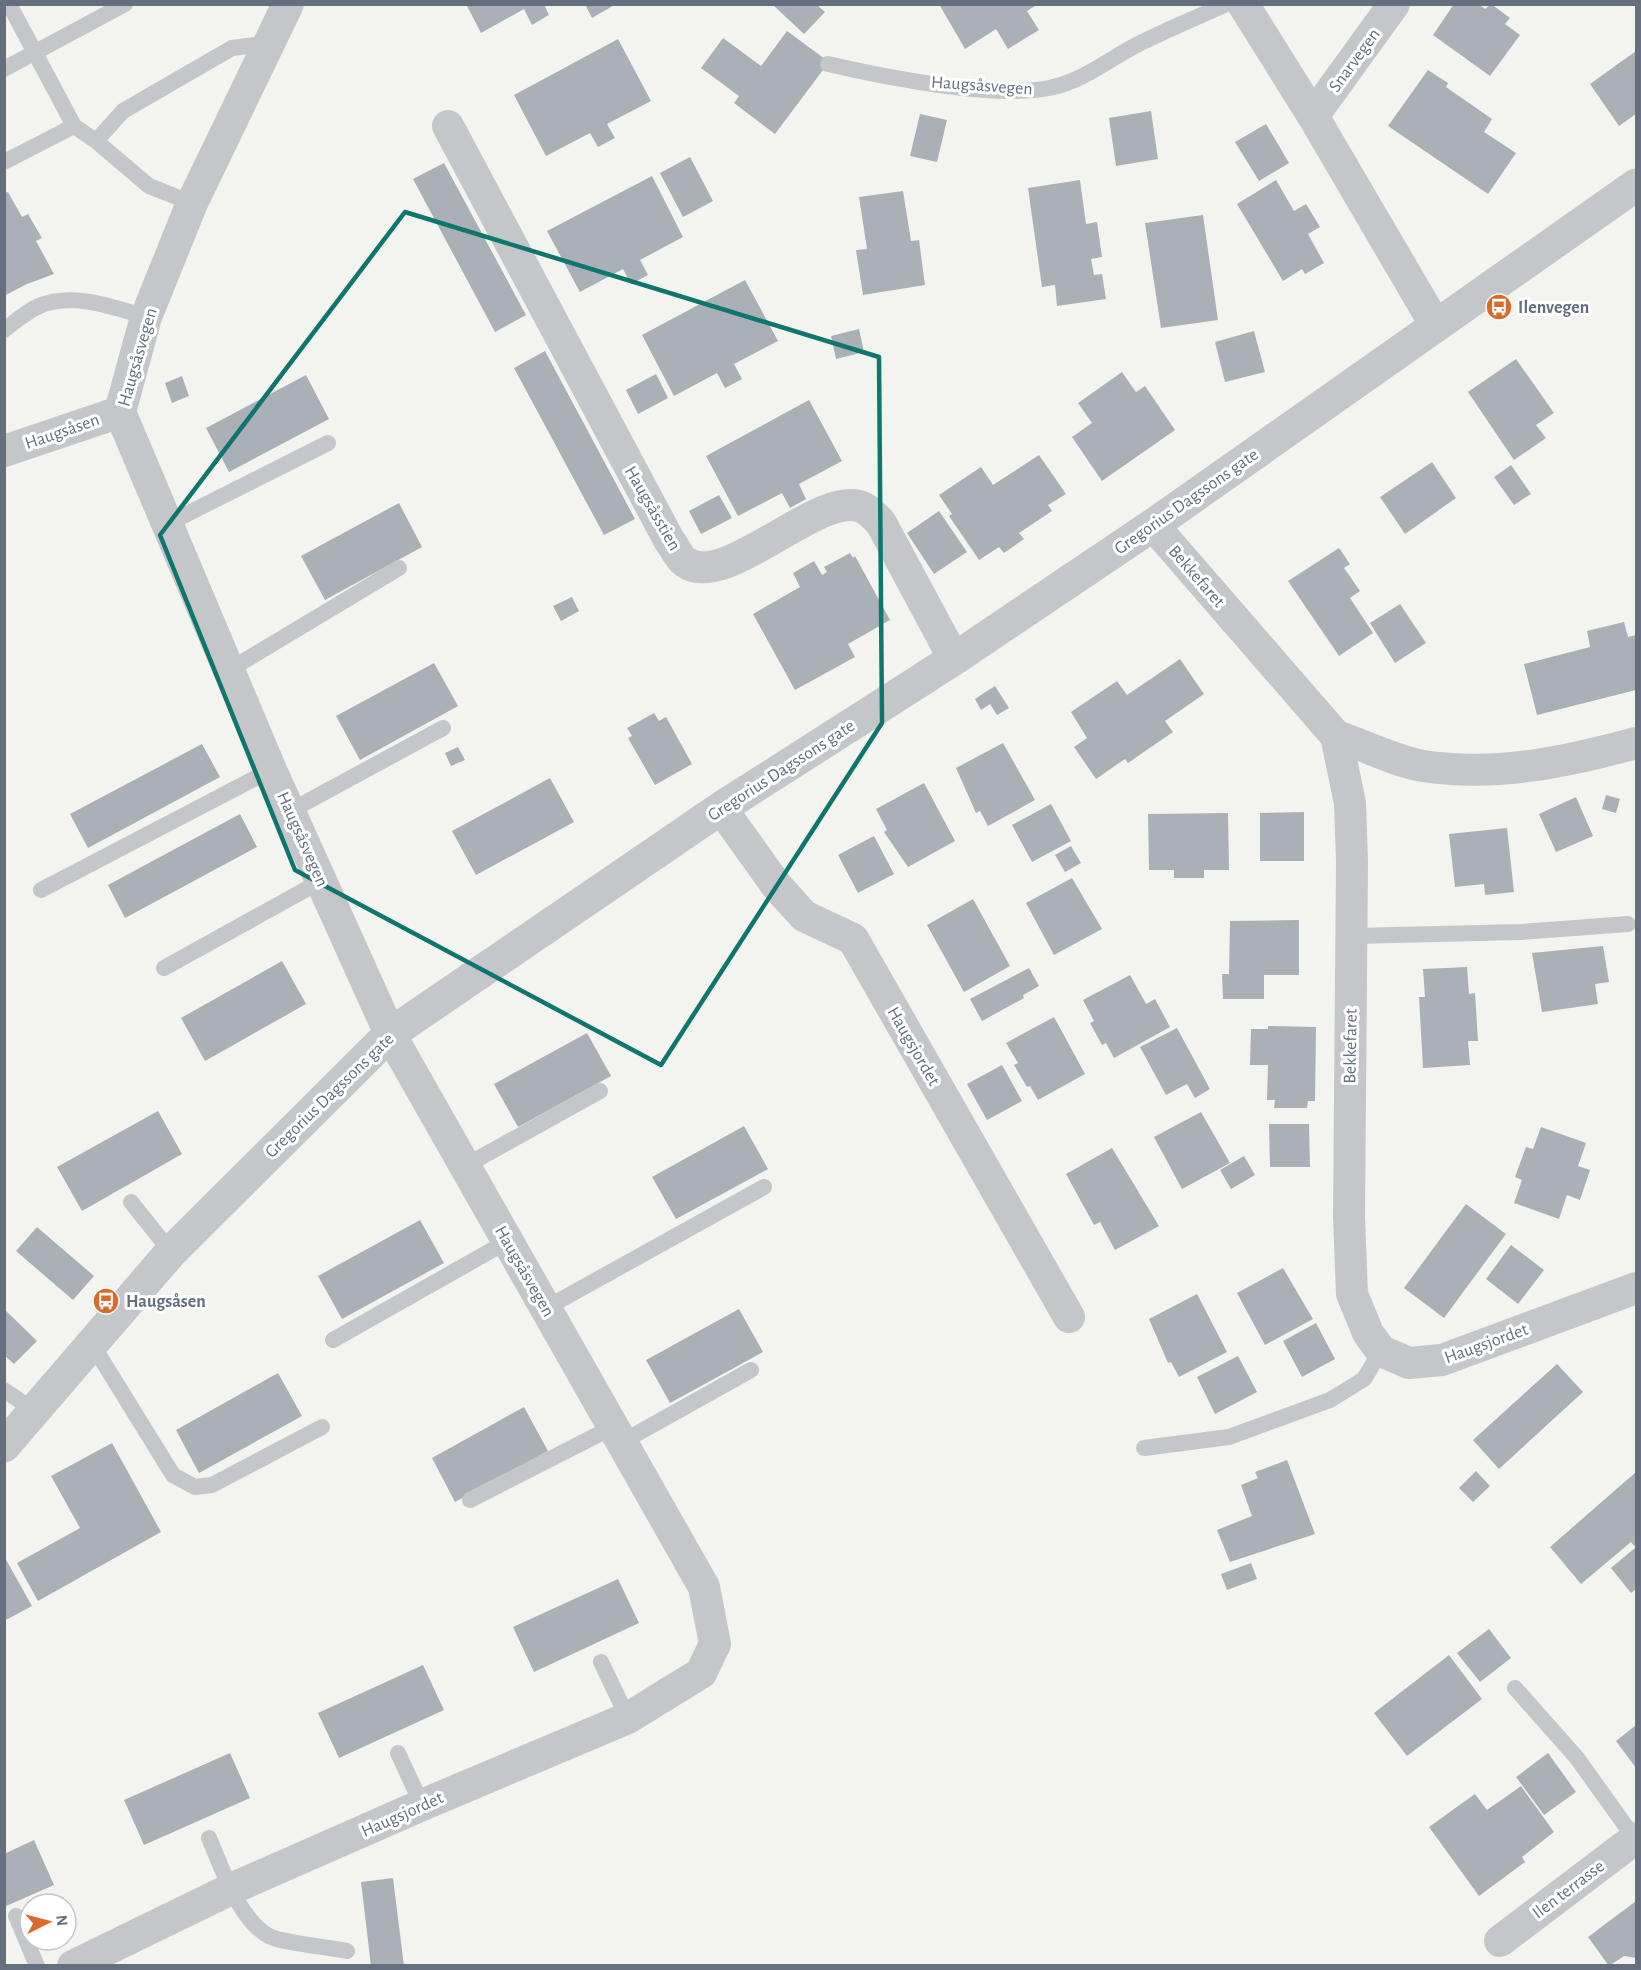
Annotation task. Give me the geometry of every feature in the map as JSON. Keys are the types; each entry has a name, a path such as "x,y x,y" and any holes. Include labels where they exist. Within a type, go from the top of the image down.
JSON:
{"street":[{"name":"Haugsåsvegen","path":"288,4 192,203 146,316 120,412 271,770 390,1034 704,1587 715,1644"},
{"path":"1243,4 1313,116 1436,326"},
{"name":"Snarvegen","path":"1313,116 1394,4"},
{"name":"Haugsåsstien","path":"448,126 669,540 686,563 706,568 724,564 819,514 844,504 863,507 881,523 954,658"},
{"name":"Gregorius Dagssons gate","path":"4,1446 171,1252 390,1034 720,808 954,658 1153,525 1636,185"},
{"name":"Haugsåsen","path":"4,451 120,412"},
{"name":"Bekkefaret","path":"1153,525 1336,736 1350,802 1352,936 1349,1217 1352,1294 1368,1333 1381,1351"},
{"name":"Bekkefaret","path":"1336,736 1422,766 1482,770 1525,767 1577,758 1636,743"},
{"name":"Haugsjordet","path":"720,808 776,885 804,916 853,939 1069,1317"},
{"name":"Haugsjordet","path":"1381,1351 1408,1363 1442,1360 1636,1288"},
{"name":"Haugsjordet","path":"73,1965 231,1890 422,1805 628,1718 701,1673 715,1644"},
{"name":"Ilen terrasse","path":"1500,1941 1636,1838"}],"lane":[{"path":"9,4 74,126 96,141 149,186 192,203"},
{"path":"4,69 125,4"},
{"name":"Haugsåsvegen","path":"828,64 977,88 1029,90 1050,88 1094,70 1131,48 1226,4"},
{"path":"96,141 123,111 232,48 270,43"},
{"path":"4,162 74,126"},
{"path":"4,330 40,305 68,302 99,303 146,316"},
{"path":"167,524 328,442"},
{"path":"229,670 399,568"},
{"path":"290,811 443,729"},
{"path":"42,890 271,770"},
{"path":"164,968 321,881"},
{"path":"1352,936 1522,932 1628,924"},
{"path":"465,1166 600,1092"},
{"path":"546,1308 764,1187"},
{"path":"131,1202 171,1252"},
{"path":"333,1340 507,1241"},
{"path":"92,1344 173,1475 195,1487 212,1485 322,1427"},
{"path":"1144,1448 1229,1437 1330,1400 1364,1379 1381,1351"},
{"path":"470,1500 617,1435 751,1370"},
{"path":"4,1390 35,1411"},
{"path":"602,1662 628,1718"},
{"path":"1515,1688 1577,1758 1636,1838"},
{"path":"398,1753 422,1805"},
{"path":"209,1838 231,1890 252,1922 270,1937 347,1951"},
{"path":"16,1916 37,1965"}],"highlighted area":[{"path":"405,212 879,357 882,723 661,1065 295,870 160,535"}],"building":[{"path":"466,4 544,4 549,15 532,25 524,9 481,33"},
{"path":"585,4 616,4 592,18"},
{"path":"939,4 1038,4 1027,11 1039,30 1008,49 996,29 965,49"},
{"path":"1454,4 1478,4 1485,9 1491,4 1510,18 1505,24 1520,35 1490,76 1433,35"},
{"path":"773,5 817,5 825,12 804,34"},
{"path":"787,31 829,62 775,134 734,103 739,96 701,68 723,38 761,66"},
{"path":"618,39 651,101 607,124 615,138 598,147 590,133 546,156 514,95"},
{"path":"1636,51 1636,114 1619,126 1590,84"},
{"path":"1428,70 1448,83 1446,87 1492,119 1484,132 1516,153 1488,194 1388,126"},
{"path":"1151,111 1158,159 1116,166 1109,118"},
{"path":"920,114 947,120 937,162 910,156"},
{"path":"1266,124 1289,163 1259,181 1235,142"},
{"path":"690,157 713,201 683,217 660,173"},
{"path":"444,163 526,315 495,332 413,179"},
{"path":"652,176 683,237 640,260 648,275 631,284 623,269 580,292 547,231"},
{"path":"1080,180 1086,224 1097,222 1102,257 1091,259 1094,275 1102,274 1106,299 1057,306 1055,285 1042,287 1028,188"},
{"path":"1276,180 1294,211 1306,204 1320,227 1308,234 1324,263 1305,274 1302,269 1283,281 1237,204"},
{"path":"903,191 911,241 919,240 925,285 863,295 856,250 867,249 859,197"},
{"path":"8,192 22,217 28,214 42,238 36,241 54,274 4,296 4,193"},
{"path":"1203,215 1218,320 1161,328 1145,223"},
{"path":"745,280 778,341 734,364 742,379 725,388 717,373 674,396 642,335"},
{"path":"859,329 864,352 836,359 831,336"},
{"path":"1254,331 1265,372 1225,382 1215,342"},
{"path":"545,351 635,519 604,535 514,368"},
{"path":"1516,359 1554,413 1536,425 1546,438 1514,460 1468,392"},
{"path":"1122,372 1136,392 1145,386 1175,430 1102,481 1072,437 1092,423 1078,403"},
{"path":"656,374 668,398 638,414 626,390"},
{"path":"306,375 329,419 229,472 206,428"},
{"path":"182,376 189,396 172,403 165,383"},
{"path":"809,400 842,461 799,484 806,499 790,508 782,493 738,516 706,456"},
{"path":"1039,455 1066,494 1048,505 1052,511 1019,533 1024,539 1004,553 999,547 979,560 949,516 952,514 939,495 981,467 993,485"},
{"path":"1432,462 1456,498 1405,534 1380,497"},
{"path":"1511,465 1531,494 1514,505 1494,477"},
{"path":"719,495 732,518 701,534 689,511"},
{"path":"399,503 422,547 325,600 301,556"},
{"path":"939,511 967,552 934,574 907,533"},
{"path":"1339,548 1350,564 1344,568 1360,591 1350,598 1373,633 1339,656 1288,581"},
{"path":"850,553 853,558 855,556 890,620 848,644 855,657 795,690 753,614 800,587 793,573 814,561 822,575 827,572 824,567"},
{"path":"572,597 579,611 561,621 553,606"},
{"path":"1400,604 1426,643 1395,663 1370,623"},
{"path":"1624,622 1628,637 1636,635 1636,690 1537,715 1524,664 1590,647 1587,631"},
{"path":"1180,659 1204,694 1165,721 1173,732 1128,763 1125,759 1096,779 1074,747 1087,738 1071,712 1117,681 1127,695"},
{"path":"434,663 458,706 360,760 336,716"},
{"path":"995,686 1009,708 997,715 990,704 981,710 975,699"},
{"path":"654,713 659,721 666,717 692,764 655,785 628,738 632,736 627,728"},
{"path":"1003,743 1035,800 988,826 980,811 976,813 956,768"},
{"path":"202,744 220,777 88,848 70,814"},
{"path":"458,747 465,760 451,766 445,753"},
{"path":"550,778 574,822 476,875 452,831"},
{"path":"924,783 955,841 908,867 884,832 887,830 876,809"},
{"path":"1606,795 1620,799 1616,813 1602,809"},
{"path":"1576,797 1593,836 1556,852 1539,814"},
{"path":"1051,804 1071,841 1032,862 1012,825"},
{"path":"1304,812 1304,861 1260,861 1260,813"},
{"path":"1228,813 1229,870 1204,870 1204,878 1174,878 1174,870 1149,870 1148,814"},
{"path":"240,814 257,847 125,918 108,885"},
{"path":"1507,828 1514,892 1485,895 1484,884 1455,887 1449,834"},
{"path":"874,836 894,874 858,893 838,855"},
{"path":"1071,846 1081,863 1065,872 1055,855"},
{"path":"1072,878 1102,929 1054,955 1026,903"},
{"path":"973,899 1010,966 964,992 927,925"},
{"path":"1299,920 1299,975 1264,975 1264,999 1223,999 1222,974 1229,974 1230,921"},
{"path":"1603,946 1609,982 1595,984 1598,1004 1542,1012 1532,953"},
{"path":"282,961 306,1004 205,1061 181,1018"},
{"path":"1467,967 1469,994 1475,993 1478,1041 1468,1041 1470,1065 1423,1068 1419,997 1425,997 1423,969"},
{"path":"1029,968 1039,986 1023,995 1024,998 982,1021 970,999"},
{"path":"1130,975 1146,1004 1155,999 1170,1027 1114,1058 1106,1043 1102,1045 1090,1023 1094,1021 1083,1000"},
{"path":"1054,1017 1085,1074 1038,1100 1014,1065 1018,1063 1006,1043"},
{"path":"1268,1026 1316,1027 1315,1101 1308,1101 1307,1108 1274,1108 1275,1100 1267,1100 1268,1065 1250,1065 1251,1029 1268,1029"},
{"path":"1177,1028 1210,1089 1195,1098 1187,1084 1166,1095 1140,1047"},
{"path":"587,1033 611,1076 518,1127 494,1084"},
{"path":"1002,1065 1022,1101 987,1120 967,1084"},
{"path":"158,1111 182,1154 82,1211 57,1167"},
{"path":"1201,1112 1230,1163 1182,1189 1154,1137"},
{"path":"1269,1124 1309,1124 1310,1167 1270,1167"},
{"path":"744,1126 768,1169 676,1219 652,1177"},
{"path":"1541,1127 1586,1143 1578,1166 1590,1170 1580,1200 1567,1195 1559,1219 1514,1203 1522,1180 1515,1177 1526,1147 1533,1149"},
{"path":"1112,1148 1159,1226 1115,1250 1100,1222 1094,1225 1066,1174"},
{"path":"1244,1156 1255,1175 1231,1189 1220,1170"},
{"path":"1466,1204 1506,1234 1444,1318 1404,1288"},
{"path":"420,1220 444,1263 342,1319 318,1276"},
{"path":"37,1227 94,1276 73,1300 16,1251"},
{"path":"1511,1245 1544,1270 1518,1304 1486,1279"},
{"path":"1283,1268 1313,1319 1265,1345 1237,1293"},
{"path":"1197,1294 1227,1352 1179,1377 1171,1362 1168,1363 1149,1319"},
{"path":"4,1309 37,1341 14,1364 4,1355"},
{"path":"739,1309 763,1352 670,1403 646,1360"},
{"path":"1316,1323 1335,1359 1302,1377 1283,1341"},
{"path":"1238,1356 1257,1392 1215,1414 1197,1377"},
{"path":"1557,1364 1583,1392 1499,1469 1473,1440"},
{"path":"278,1373 302,1416 199,1473 176,1430"},
{"path":"524,1407 548,1451 455,1502 432,1458"},
{"path":"112,1443 161,1532 38,1601 17,1563 80,1528 51,1476"},
{"path":"1287,1460 1315,1534 1230,1562 1217,1530 1252,1516 1241,1485 1258,1478 1255,1472"},
{"path":"1476,1471 1490,1486 1473,1502 1459,1488"},
{"path":"1636,1472 1636,1544 1634,1546 1631,1542 1581,1584 1550,1547"},
{"path":"1636,1547 1636,1589 1631,1593 1611,1568"},
{"path":"4,1556 32,1606 4,1621"},
{"path":"1251,1563 1257,1579 1227,1590 1221,1574"},
{"path":"618,1579 639,1623 534,1672 513,1627"},
{"path":"1489,1629 1511,1658 1480,1682 1457,1653"},
{"path":"1449,1655 1482,1699 1407,1756 1374,1713"},
{"path":"423,1665 444,1710 339,1758 318,1713"},
{"path":"1636,1725 1636,1768 1616,1741"},
{"path":"230,1753 250,1798 144,1845 124,1800"},
{"path":"1548,1753 1576,1792 1544,1815 1516,1777"},
{"path":"1521,1786 1554,1832 1522,1857 1525,1862 1479,1896 1429,1827 1475,1794 1487,1810"},
{"path":"34,1840 54,1885 38,1892 18,1892 18,1901 4,1907 4,1854"},
{"path":"393,1878 404,1966 371,1966 361,1882"},
{"path":"1636,1901 1636,1958 1624,1956 1609,1966 1588,1937"}],"place":[{"name":"Ilenvegen","path":"1499,307"},
{"name":"Haugsåsen","path":"106,1301"}]}
